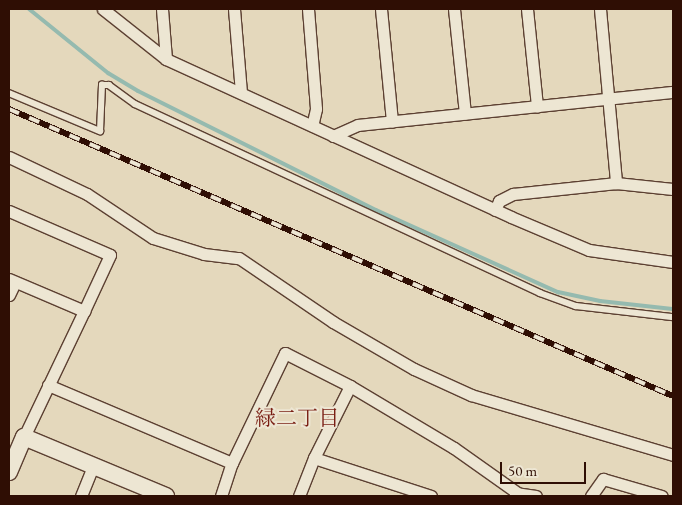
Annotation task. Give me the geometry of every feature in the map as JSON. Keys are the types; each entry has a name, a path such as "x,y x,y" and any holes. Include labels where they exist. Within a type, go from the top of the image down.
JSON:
{"street":[{"path":"102,9 166,59 495,210 588,250 673,262"},
{"path":"162,9 166,59"},
{"path":"234,9 241,94"},
{"path":"308,9 316,109 312,126"},
{"path":"382,9 392,121"},
{"path":"454,9 465,113"},
{"path":"527,9 537,106"},
{"path":"600,9 616,183"},
{"path":"333,136 358,125 673,92"},
{"path":"9,157 88,194 153,238 204,254 239,258 333,322 414,369 471,395 673,455"},
{"path":"495,210 499,201 513,194 616,183 673,190"},
{"path":"9,210 110,255 9,472"},
{"path":"9,295 12,280 84,311"},
{"path":"220,496 232,463 285,353 350,386 454,448 517,495 536,496"},
{"path":"48,385 232,463"},
{"path":"299,496 314,458 350,386"},
{"path":"24,437 161,495"},
{"path":"314,458 431,496"},
{"path":"81,496 93,467"},
{"path":"590,496 603,479 662,496"}],"lane":[{"path":"9,93 100,131 102,85 109,85 144,108 540,293 576,306 673,317"}],"waterway":[{"path":"29,9 108,73 138,91 376,210 558,292 600,301 673,309"}],"railway":[{"path":"9,109 673,396"}],"district":[{"name":"緑二丁目","path":"297,418"}]}
